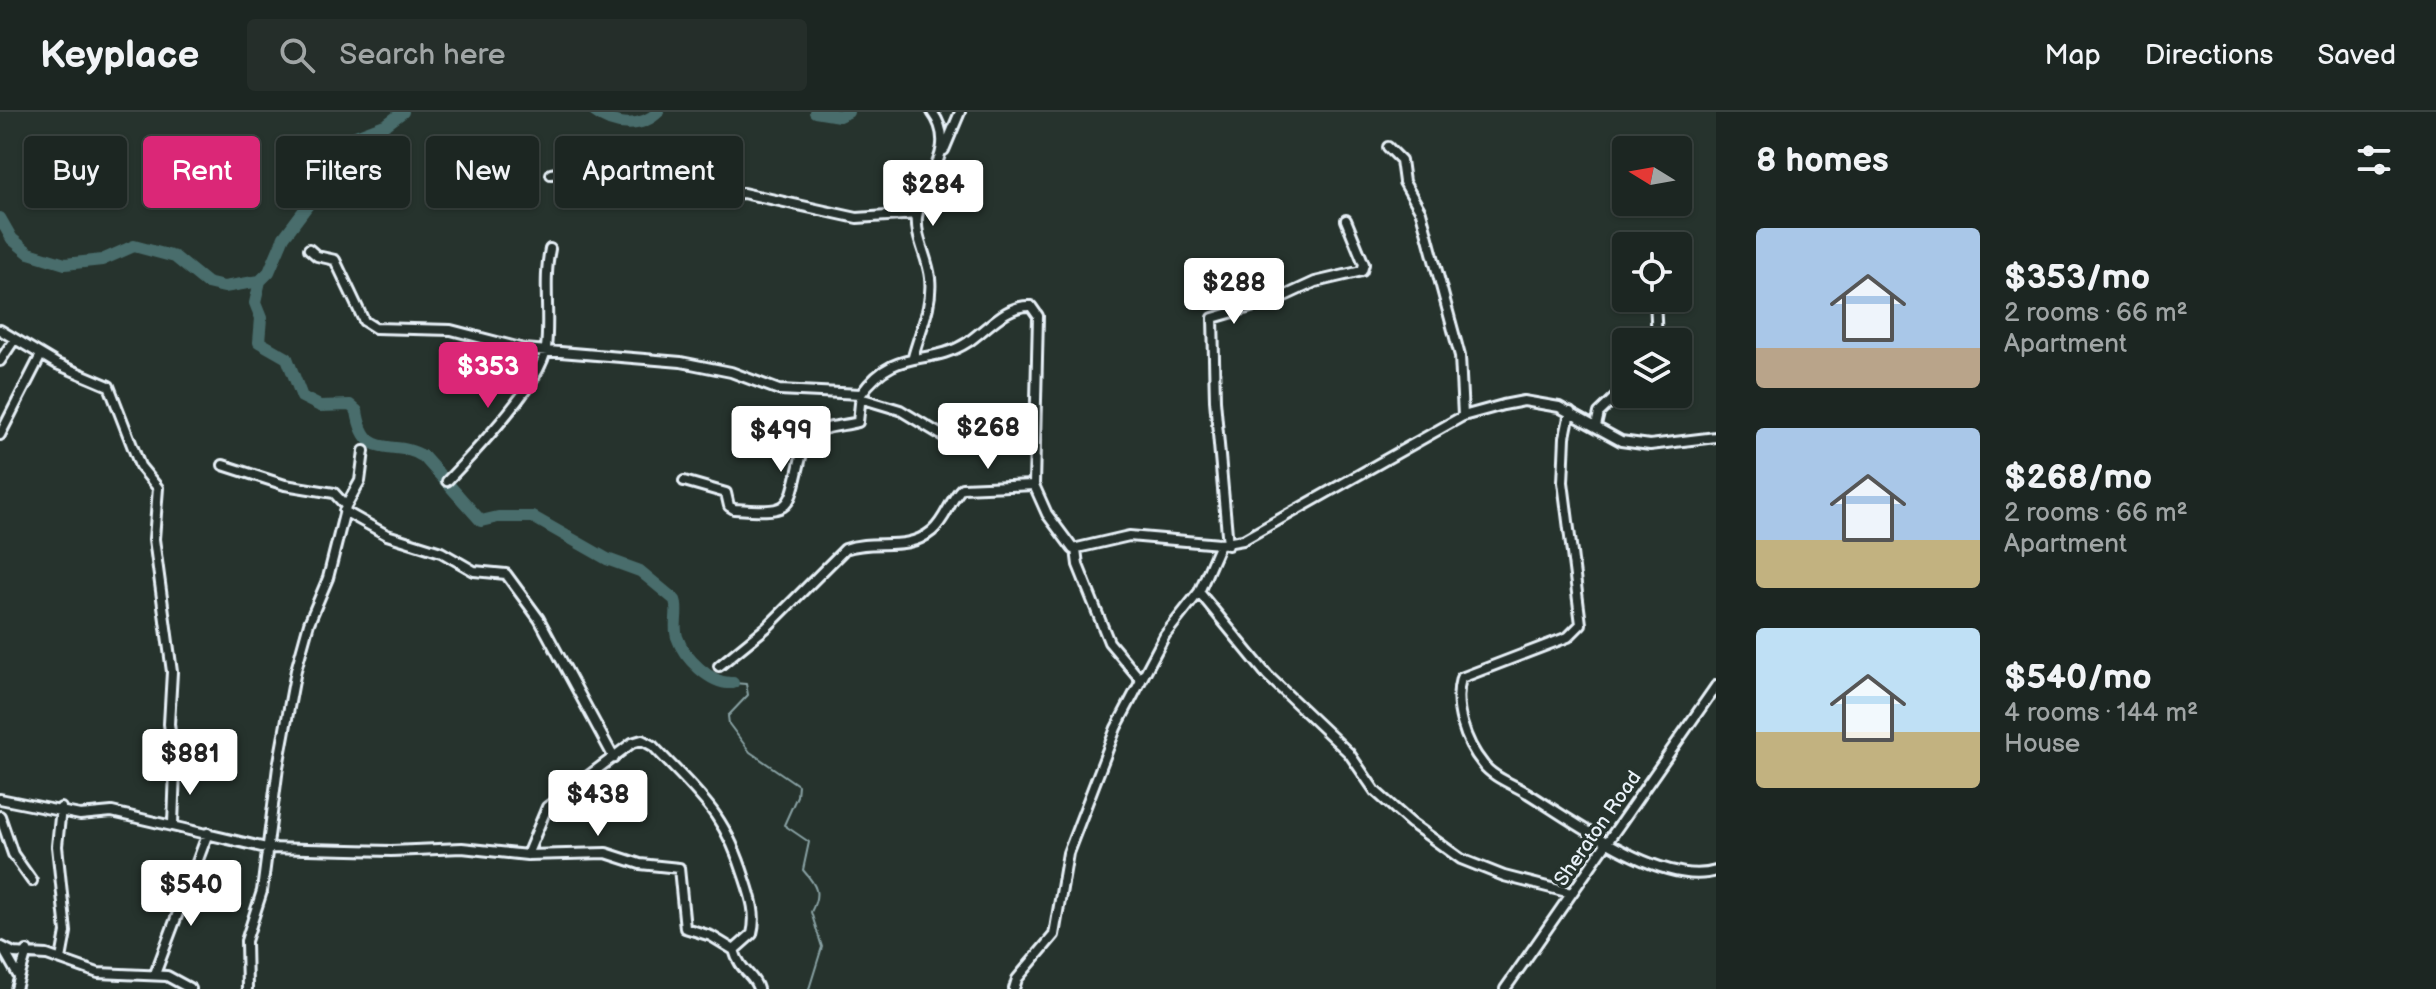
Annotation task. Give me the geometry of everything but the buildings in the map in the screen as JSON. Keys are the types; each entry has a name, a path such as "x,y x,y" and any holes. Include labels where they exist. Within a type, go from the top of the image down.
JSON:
{"street":[{"path":"932,112 941,124 940,162"},
{"path":"913,357 931,289 917,228 917,214 960,112"},
{"path":"1388,147 1401,160 1404,182 1421,212 1460,356 1463,416"},
{"path":"551,174 569,171 599,175 643,194 683,197 743,193 857,218 917,214"},
{"path":"1014,989 1017,979 1054,935 1074,835 1116,728 1140,679 1175,620 1199,592 1224,544 1213,318 1278,299 1315,282 1362,271 1364,264 1346,220"},
{"path":"309,249 317,256 335,260 364,321 375,328 451,330 524,349 681,362 731,372 779,390 860,396 900,410 948,439 1001,425 1034,430"},
{"path":"447,481 479,448 524,390 546,350 550,249"},
{"path":"684,481 726,493 729,506 734,509 770,511 784,507 794,494 805,441 815,431 858,422 860,396 877,372 913,357 957,348 1021,306 1031,306 1038,316 1034,485 1047,514 1071,548 1076,549 1129,536 1149,535 1224,544 1261,532 1463,416 1524,401 1570,412 1621,441 1650,445 1716,437"},
{"path":"0,330 41,355 109,386 140,466 158,488 154,539 172,672 169,724 175,770 173,824"},
{"path":"0,361 14,340"},
{"path":"1,431 41,355"},
{"path":"1596,426 1599,413 1612,400"},
{"path":"1570,412 1565,437 1563,482 1581,624 1568,637 1465,675 1459,683 1460,713 1484,766 1607,844 1694,875 1716,871"},
{"path":"247,989 246,941 259,904 296,670 309,623 325,586 345,509 360,481 364,451"},
{"path":"223,465 285,485 334,493 345,509 387,535 441,552 474,571 506,574 539,619 614,758"},
{"path":"719,666 767,627 845,549 855,545 906,545 915,541 942,520 962,488 1034,485"},
{"path":"1076,549 1078,565 1109,642 1140,679"},
{"path":"1199,592 1267,675 1349,753 1375,791 1411,823 1461,859 1504,876 1571,893"},
{"name":"Sheraton Road","path":"1505,989 1716,686"},
{"path":"527,855 547,807 638,740 653,746 723,823 740,862 754,914 752,934 734,950"},
{"path":"0,799 61,808 80,815 112,812 266,848 462,848 527,855 606,853 640,864 679,868 685,928 711,936 734,950 738,966 756,982 758,989"},
{"path":"61,808 57,846 66,932 61,959"},
{"path":"0,816 13,854 32,881"},
{"path":"155,974 208,833"},
{"path":"266,861 281,849"},
{"path":"1,948 61,959 98,973 155,974 191,989"},
{"path":"1,948 19,977"},
{"path":"16,989 27,951"}],"waterway":[{"path":"0,218 12,239 29,253 65,264 102,260 134,246 175,257 207,283 224,287 260,281 269,272 284,237 329,177 342,141 387,124 403,112"},
{"path":"595,112 627,124 644,121 658,112"},
{"path":"815,112 839,116 848,112"},
{"path":"260,281 255,303 261,318 259,342 287,358 302,397 320,406 350,405 357,411 367,438 374,444 413,451 424,457 481,521 498,517 533,517 607,559 640,571 675,600 677,637 692,661 716,680 733,683"},
{"path":"733,683 746,684 748,695 728,716 729,724 750,752 798,785 797,796 784,825 809,842 803,870 816,890 811,912 822,947 809,989"}]}
